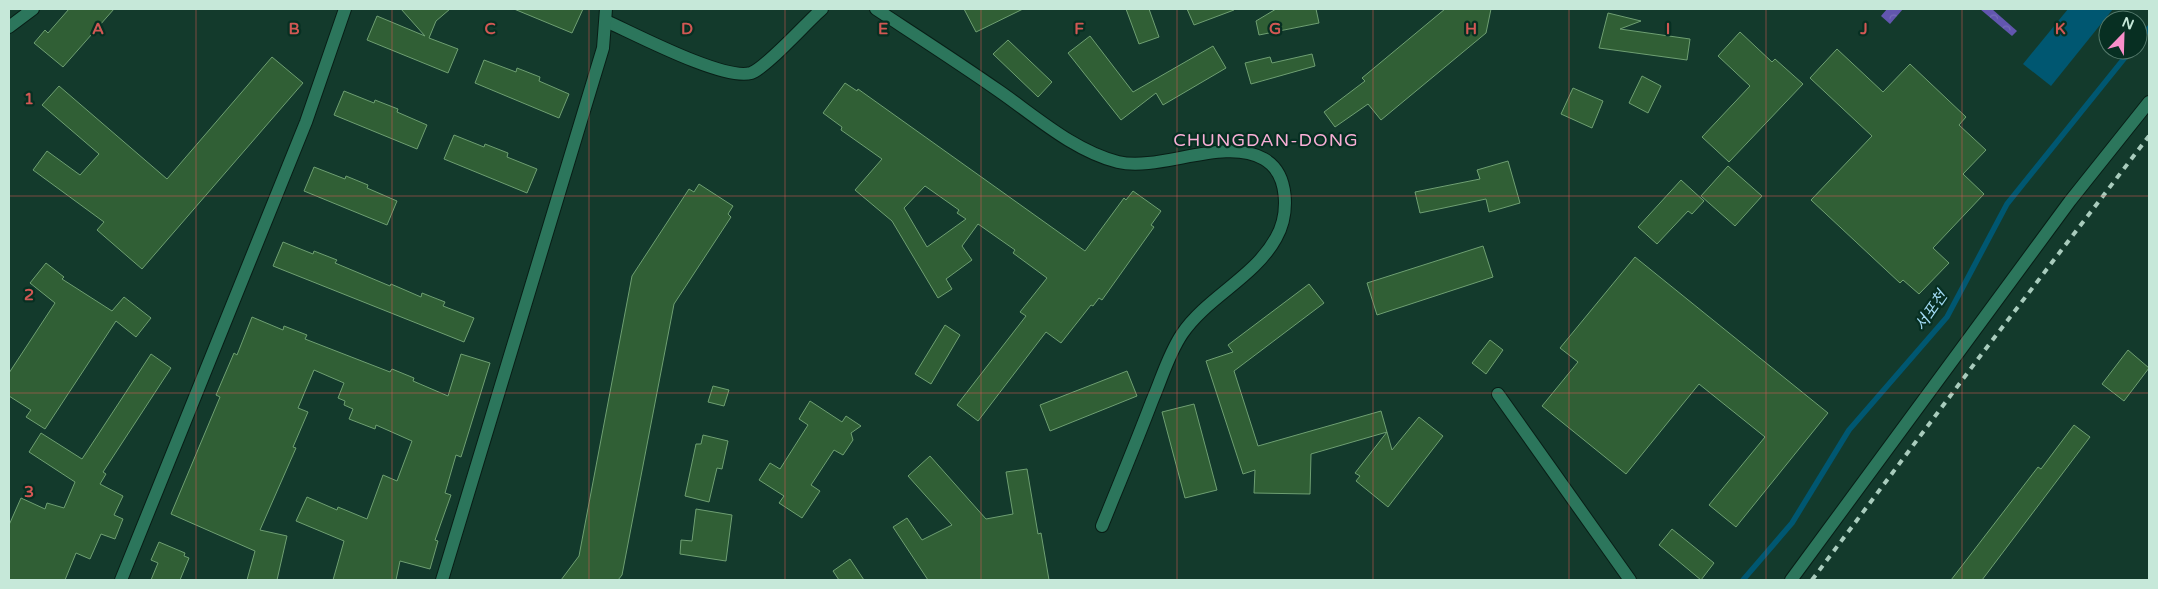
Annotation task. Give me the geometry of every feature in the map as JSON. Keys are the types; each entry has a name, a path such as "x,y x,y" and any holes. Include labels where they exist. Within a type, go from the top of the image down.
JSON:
{"street":[{"path":"9,27 33,9"},
{"path":"121,580 306,122 345,9"},
{"path":"442,580 600,58 606,15 704,66 734,74 752,73 765,64 822,9"},
{"path":"876,9 949,56 1060,133 1091,151 1119,162 1142,163 1243,151 1265,160 1275,170 1285,190 1282,223 1277,237 1261,260 1201,313 1184,332 1168,356 1159,384 1102,526"},
{"path":"1791,580 2070,201 2149,102"},
{"path":"1498,394 1630,580"}],"green space":[{"path":"1887,9 1903,9 1890,24 1881,16"},
{"path":"1980,9 1992,9 2017,31 2012,36"}],"water":[{"path":"2068,9 2113,9 2098,10 2098,28 2051,86 2023,64"}],"building":[{"path":"69,9 114,9 63,67 34,43 45,30 48,33"},
{"path":"401,9 450,9 436,21 429,38 458,49 448,73 367,40 377,16 425,36"},
{"path":"514,9 583,9 572,33"},
{"path":"964,9 1023,9 976,32"},
{"path":"1126,9 1149,9 1159,37 1139,44"},
{"path":"1187,9 1234,9 1234,10 1194,25"},
{"path":"1276,9 1316,9 1319,23 1259,35 1256,21"},
{"path":"1445,9 1491,9 1486,33 1381,120 1368,104 1335,127 1324,112 1365,81 1362,78"},
{"path":"1608,13 1641,21 1620,29 1690,39 1687,60 1599,48"},
{"path":"1740,32 1772,62 1775,59 1803,84 1729,162 1702,137 1750,86 1718,56"},
{"path":"1090,36 1133,92 1213,46 1226,68 1163,105 1156,93 1121,120 1068,53"},
{"path":"1008,40 1052,82 1038,97 993,54"},
{"path":"1837,49 1883,92 1910,64 1966,117 1959,125 1986,150 1963,174 1984,194 1933,248 1949,263 1919,294 1903,280 1900,283 1811,200 1872,136 1810,78"},
{"path":"1312,54 1315,66 1251,84 1245,63 1270,57 1272,63"},
{"path":"272,57 303,83 142,269 97,230 104,222 33,170 47,151 80,175 99,154 42,105 59,86 167,179"},
{"path":"484,60 516,72 517,68 540,77 539,81 569,94 559,118 475,83"},
{"path":"1642,76 1661,86 1648,113 1629,103"},
{"path":"845,83 857,91 858,89 1085,251 1124,198 1126,200 1133,191 1161,211 1151,225 1154,227 1102,300 1099,298 1093,306 1091,305 1061,343 1046,332 978,421 957,405 1026,316 1020,312 1047,278 1013,253 1015,250 978,224 962,246 972,260 946,279 952,289 938,298 892,221 855,190 882,159 841,130 842,127 823,113","holes":["925,186 959,210 957,213 966,219 927,247 904,208"]},
{"path":"1573,88 1603,101 1592,128 1561,114"},
{"path":"344,91 374,103 375,100 398,109 397,112 427,125 417,149 334,115"},
{"path":"454,135 484,147 485,144 508,153 507,157 537,169 527,193 444,159"},
{"path":"1508,161 1520,203 1489,212 1486,199 1420,213 1415,192 1480,179 1477,170"},
{"path":"1728,166 1762,196 1735,226 1701,196"},
{"path":"314,167 345,179 346,176 368,185 367,188 397,201 387,225 304,191"},
{"path":"1681,180 1704,201 1692,214 1688,211 1657,244 1638,227"},
{"path":"699,184 733,206 728,214 731,217 674,304 622,575 618,580 561,580 579,556 632,276 689,189 694,192"},
{"path":"283,242 313,254 314,251 337,260 335,263 390,286 391,284 421,297 422,293 445,302 443,306 474,318 464,342 273,266"},
{"path":"1483,246 1493,277 1377,315 1367,283"},
{"path":"1635,257 1828,413 1736,527 1709,505 1765,437 1699,384 1626,474 1542,406 1578,362 1560,348"},
{"path":"46,263 64,277 62,279 112,311 124,297 151,318 136,337 116,321 45,429 26,417 31,410 9,396 9,373 55,303 30,283"},
{"path":"1309,284 1324,303 1234,371 1258,446 1381,411 1387,432 1311,454 1310,494 1254,493 1255,470 1243,474 1206,361 1233,352 1228,345"},
{"path":"252,317 283,330 284,326 307,335 305,339 390,372 392,369 414,378 413,381 448,396 461,354 490,363 461,457 456,455 445,493 451,495 435,540 438,541 430,569 400,561 396,580 333,580 344,541 296,521 307,497 337,510 338,507 367,519 383,475 397,481 412,441 376,425 375,429 349,419 353,409 344,405 345,401 338,398 344,383 314,370 298,408 308,412 293,447 296,448 260,530 287,536 277,580 247,580 255,551 171,514 220,397 216,395 234,353 237,355"},
{"path":"945,325 960,335 931,384 915,374"},
{"path":"1490,340 1503,350 1486,374 1472,363"},
{"path":"2128,350 2149,368 2124,401 2102,384"},
{"path":"151,354 171,368 103,472 106,474 100,484 123,496 114,515 123,519 115,539 101,534 90,559 76,553 65,580 9,580 9,525 21,498 45,509 47,503 64,508 75,482 29,452 41,433 82,459"},
{"path":"1127,371 1137,396 1050,431 1040,405"},
{"path":"713,386 729,390 724,406 708,402"},
{"path":"810,401 842,422 846,416 861,426 851,433 853,440 843,455 834,450 811,485 820,491 802,518 779,503 784,496 759,480 770,463 780,469 808,425 799,419"},
{"path":"1194,404 1217,490 1185,498 1162,412"},
{"path":"1419,417 1443,436 1388,507 1356,481 1360,476 1355,473 1387,432 1392,450"},
{"path":"2074,425 2090,437 1982,580 1951,580 2038,467 2041,469"},
{"path":"703,435 728,441 722,469 717,468 709,502 685,496 696,444 701,444"},
{"path":"930,456 986,519 1013,514 1006,472 1027,469 1038,534 1041,533 1049,580 928,580 893,527 907,518 922,540 952,525 908,476"},
{"path":"696,509 732,515 726,561 680,554 681,540 692,541"},
{"path":"1672,529 1714,563 1701,580 1659,545"},
{"path":"159,542 185,553 184,556 189,558 180,580 151,580 158,563 151,560"},
{"path":"850,559 864,580 839,580 833,571"}],"waterway":[{"name":"서포천","path":"1743,580 1792,523 1849,430 1947,317 2007,204 2123,60"}],"railway":[{"path":"1812,580 2149,136"}],"district":[{"name":"CHUNGDAN-DONG","path":"1266,140"}]}
